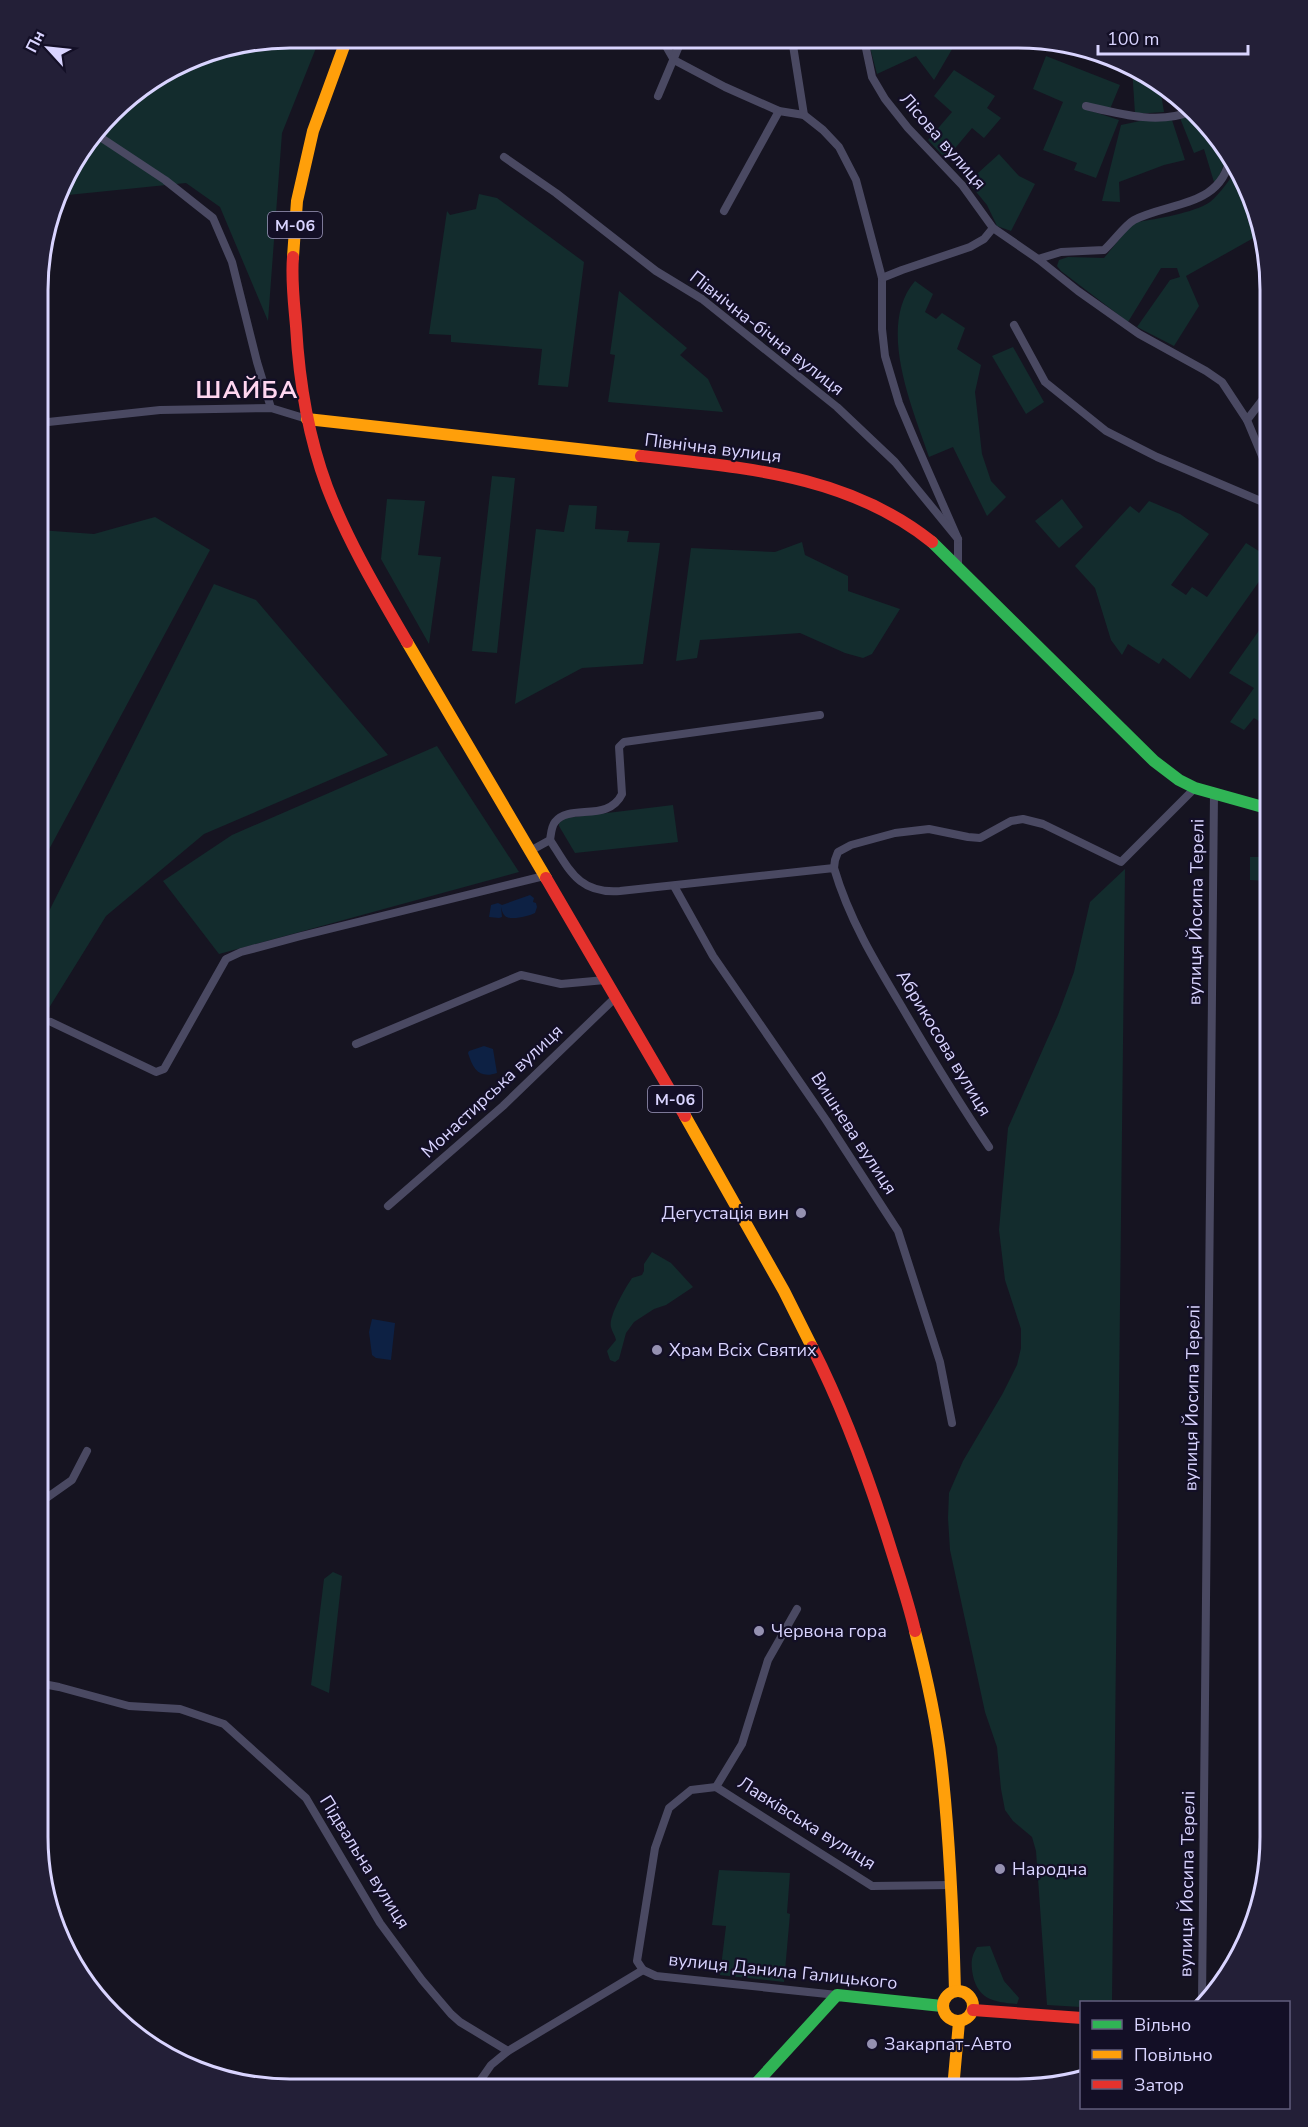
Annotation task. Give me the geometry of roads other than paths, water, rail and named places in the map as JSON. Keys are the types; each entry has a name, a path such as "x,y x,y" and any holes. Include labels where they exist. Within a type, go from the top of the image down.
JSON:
{"main road":[{"name":"М-06","path":"343,48 313,132 297,201 292,270 297,344 307,419 327,487 354,545 447,711 708,1156 784,1291 827,1376 850,1431 878,1508 911,1612 928,1684 941,1760 952,1885 955,1991"},
{"name":"Північна вулиця","path":"307,419 755,469 832,488 897,516 931,541 1154,761 1179,780 1196,788 1260,806"},
{"path":"955,1991 967,1994 973,2004 973,2010 965,2020 959,2022 947,2018 942,2006 949,1993 955,1991"},
{"path":"760,2079 837,1995"},
{"name":"вулиця Данила Галицького","path":"837,1995 942,2006"},
{"path":"973,2010 1080,2018"},
{"path":"954,2079 959,2022"}],"street":[{"path":"667,48 674,60 725,87 779,111 804,115 824,130 839,147 856,180 882,278 882,329 885,356 899,403 958,539 958,567"},
{"path":"658,96 679,48"},
{"path":"793,48 804,115"},
{"name":"Лісова вулиця","path":"866,48 873,77 885,99 908,128 962,185 993,228 1139,334 1222,382 1247,420 1260,451"},
{"path":"1086,106 1131,117 1173,116 1183,113"},
{"path":"724,211 779,111"},
{"path":"102,138 165,180 213,218 232,262 271,408"},
{"name":"Північна-бічна вулиця","path":"504,157 556,193 656,271 702,299 837,407 895,462 958,539"},
{"path":"1038,259 1061,252 1104,250 1135,220 1182,205 1213,190 1224,178 1228,169"},
{"path":"882,278 970,247 984,239 993,228"},
{"path":"1014,325 1044,382 1106,431 1157,457 1260,501"},
{"path":"1247,420 1260,403"},
{"name":"Північна вулиця","path":"48,422 160,410 271,408 307,419"},
{"path":"530,851 550,840 555,822 559,819 571,814 596,812 613,806 619,800 622,794 619,747 624,742 820,715"},
{"name":"вулиця Йосипа Терелі","path":"834,868 838,852 851,845 895,833 929,830 980,838 1011,821 1023,819 1043,824 1121,862 1196,788"},
{"name":"вулиця Йосипа Терелі","path":"1202,1993 1214,793"},
{"path":"550,840 570,870 591,889 606,892 834,868"},
{"name":"Абрикосова вулиця","path":"834,868 850,916 871,956 950,1089 989,1147"},
{"path":"51,1022 156,1072 164,1069 226,959 241,952 301,936 544,876"},
{"name":"Вишнева вулиця","path":"674,886 713,956 826,1120 898,1232 940,1362 952,1423"},
{"path":"356,1044 521,975 561,984 605,980"},
{"name":"Монастирська вулиця","path":"388,1206 488,1120 615,998"},
{"path":"48,1497 72,1480 87,1451"},
{"path":"482,2079 491,2065 508,2051 644,1970 637,1961 655,1848 669,1808 691,1790 716,1787 742,1744 768,1659 797,1609"},
{"name":"Підвальна вулиця","path":"48,1685 129,1706 180,1709 224,1724 306,1798 380,1923 422,1980 451,2014 460,2022 508,2051"},
{"name":"Лавківська вулиця","path":"716,1787 872,1886 952,1885"},
{"name":"вулиця Данила Галицького","path":"644,1970 656,1976 837,1995"}],"water":[{"path":"530,895 536,903 535,913 520,918 511,918 503,914 501,907 502,917 489,917 491,905 498,903 502,905"},
{"path":"484,1046 493,1049 497,1073 481,1074 472,1064 469,1051"},
{"path":"372,1319 395,1323 391,1360 376,1358 372,1355 369,1332"}],"place":[{"name":"Дегустація вин","path":"801,1213"},
{"name":"Храм Всіх Святих","path":"657,1350"},
{"name":"Червона гора","path":"759,1631"},
{"name":"Народна","path":"1000,1869"},
{"name":"Закарпат-Авто","path":"872,2044"}],"district":[{"name":"ШАЙБА","path":"247,390"}]}
